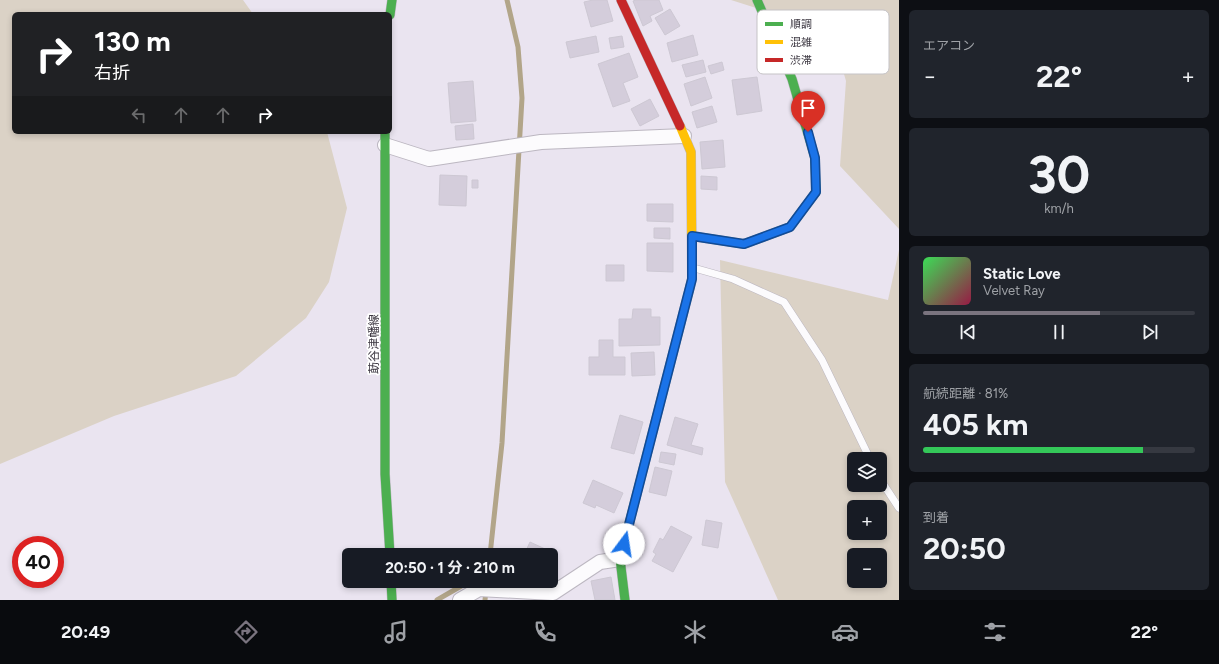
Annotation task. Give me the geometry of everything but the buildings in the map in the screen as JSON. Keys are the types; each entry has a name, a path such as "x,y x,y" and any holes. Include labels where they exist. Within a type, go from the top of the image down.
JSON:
{"street":[{"path":"390,12 392,0"},
{"path":"621,0 690,152 692,236 692,279 620,558 625,600"},
{"path":"757,0 761,10"},
{"path":"692,236 744,244 790,227 816,192 815,158 790,74"},
{"path":"385,138 429,159 541,142 684,136"},
{"name":"莇谷津幡線","path":"385,138 385,474 390,548"},
{"path":"460,600 478,589 553,593 600,562 620,558"},
{"path":"391,588 392,600"}],"lane":[{"path":"691,267 733,279 784,302 822,360 867,452"},
{"path":"887,490 899,508"}],"shaded area":[{"path":"0,0 243,0 252,12 12,12 12,134 328,134 347,208 329,282 306,318 236,376 114,416 0,464"},
{"path":"731,0 899,0 899,229 840,166 846,81 844,74 889,74 889,10 763,10"},
{"path":"899,250 899,600 778,600 725,482 720,260 888,300"}],"waterway":[{"path":"491,548 502,443 522,98 518,47 507,0"},
{"path":"437,600 458,588"},
{"path":"485,600 486,588"}],"traffic: fast":[{"path":"390,12 392,0"},
{"path":"757,0 761,10"},
{"path":"692,236 744,244 790,227 816,192 815,158 790,74"},
{"path":"385,134 385,474 390,548"},
{"path":"625,600 620,559 690,287"},
{"path":"391,588 392,600"}],"traffic: slow":[{"path":"680,126 691,152 692,279 690,287"}],"traffic: jam":[{"path":"621,0 680,126"}],"route":[{"path":"624,544 692,279 692,236 744,244 790,227 816,192 815,158 808,132"}]}
